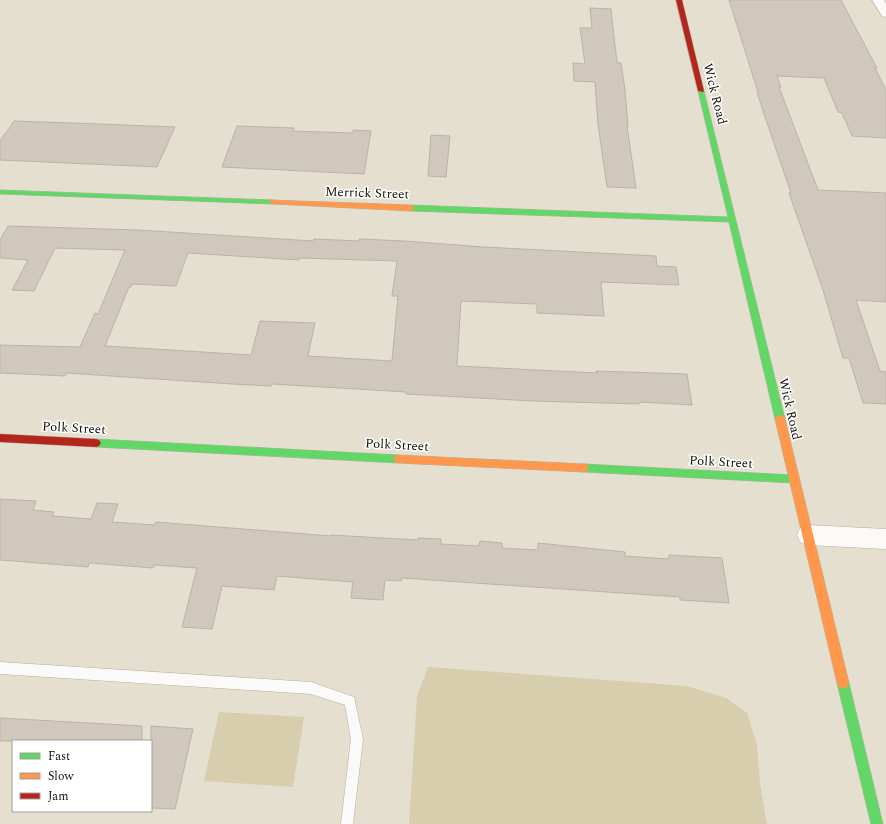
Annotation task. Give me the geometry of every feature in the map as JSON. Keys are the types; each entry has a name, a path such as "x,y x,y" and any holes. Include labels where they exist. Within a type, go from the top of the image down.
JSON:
{"street":[{"name":"Wick Road","path":"679,0 877,824"},
{"path":"878,0 886,14"},
{"name":"Merrick Street","path":"0,192 732,220"},
{"name":"Polk Street","path":"0,438 793,479"},
{"path":"807,535 886,539"}],"lane":[{"path":"0,668 311,688 350,701 357,739 347,824"}],"shaded area":[{"path":"428,667 687,686 726,698 747,713 757,745 760,783 767,824 409,824 417,696"},
{"path":"219,712 304,717 293,787 204,781"}],"building":[{"path":"729,0 841,0 877,68 875,68 886,90 886,138 852,136 842,113 838,112 824,78 777,76 781,87 779,87 818,190 886,193 886,302 856,300 880,371 886,372 886,404 863,403 849,358 843,358 823,290 789,193 791,193 764,114"},
{"path":"590,8 611,9 617,63 621,63 625,90 627,126 636,188 607,187 598,124 595,82 574,81 573,63 585,64 580,28 592,28"},
{"path":"14,121 175,127 157,167 0,160 0,141"},
{"path":"237,126 294,128 293,131 353,133 353,130 371,131 364,174 222,167"},
{"path":"431,135 450,136 446,177 428,176"},
{"path":"8,226 138,230 313,241 314,239 359,241 359,239 405,241 484,247 656,256 657,266 676,267 679,285 601,282 604,316 537,313 537,304 461,301 457,366 597,373 596,371 687,374 692,405 639,402 639,404 533,401 406,394 406,392 272,384 271,386 232,384 66,373 65,376 0,373 0,345 80,347 95,313 98,314 125,250 55,248 34,291 12,290 28,260 0,258 0,240","holes":["188,253 299,260 299,258 397,261 392,296 398,296 392,361 308,356 315,323 260,321 251,355 105,346 129,287 131,287 132,284 176,286"]},
{"path":"0,499 36,501 33,510 54,512 52,516 91,519 97,503 118,504 112,522 155,525 156,522 331,536 418,540 418,538 441,539 441,544 479,546 480,541 502,543 502,548 538,550 538,543 625,552 625,556 669,559 669,555 722,558 729,603 680,600 680,597 402,578 401,581 385,580 383,600 351,598 353,582 277,576 274,590 222,586 212,629 182,627 197,568 154,565 153,568 89,563 88,567 0,560"},
{"path":"0,718 142,726 142,740 0,741"},
{"path":"151,726 193,729 175,809 152,808"}],"traffic: fast":[{"path":"701,91 780,419"},
{"path":"0,192 273,202"},
{"path":"411,208 732,220"},
{"path":"96,443 398,459"},
{"path":"584,468 793,479"},
{"path":"843,683 877,824"}],"traffic: slow":[{"path":"273,202 411,208"},
{"path":"780,419 843,683"},
{"path":"398,459 584,468"}],"traffic: jam":[{"path":"679,0 701,91"},
{"path":"0,438 96,443"}]}
